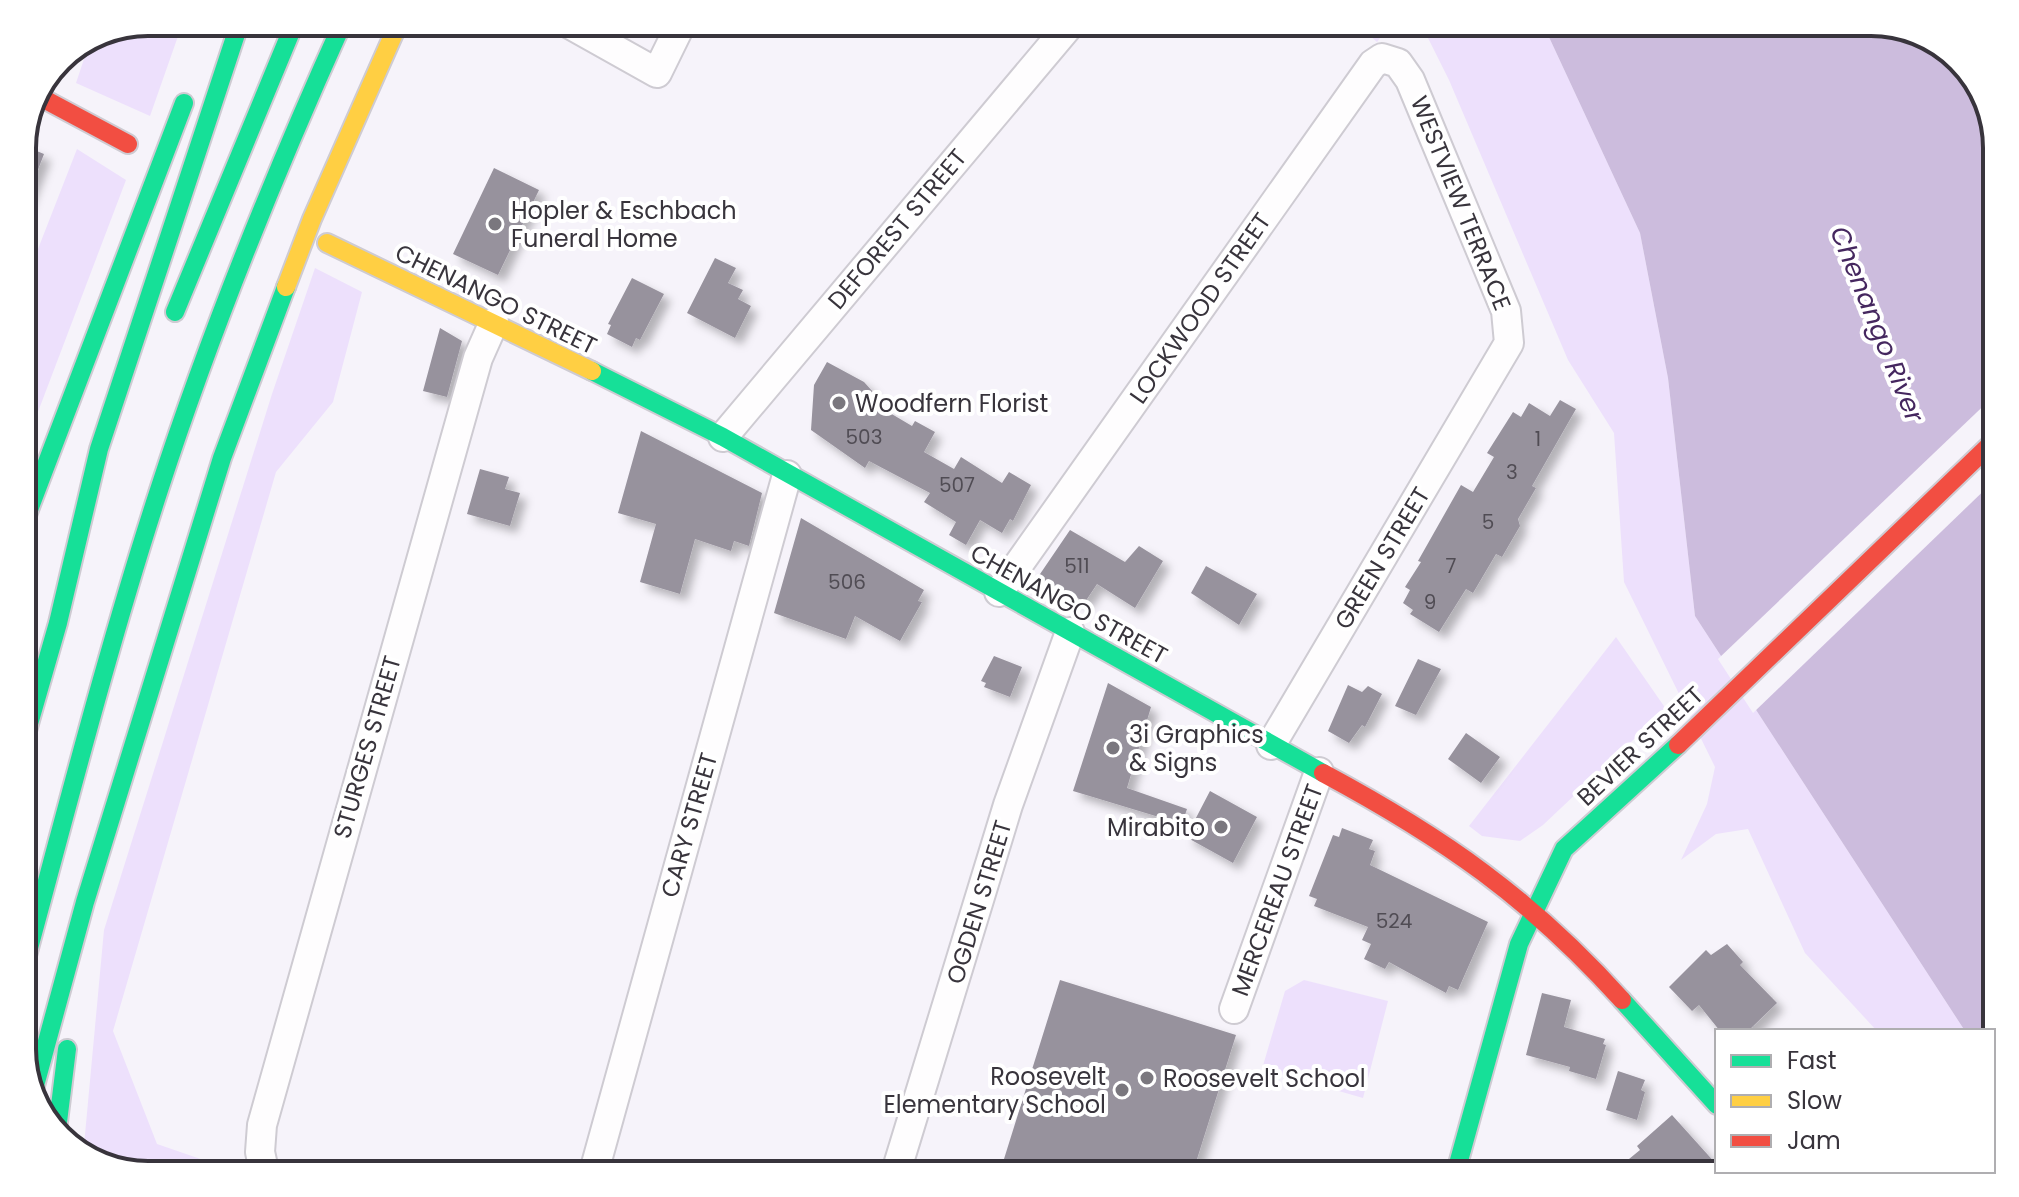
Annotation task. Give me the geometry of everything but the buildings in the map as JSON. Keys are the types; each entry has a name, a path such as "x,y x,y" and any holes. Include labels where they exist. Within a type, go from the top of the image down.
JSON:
{"main road":[{"path":"36,699 58,623 99,449 235,36"},
{"path":"166,336 220,197 289,36"},
{"path":"36,923 121,614 179,430 248,243 337,36"},
{"path":"39,1072 85,902 122,791 195,540 250,377 334,167 393,36"},
{"path":"36,491 193,80"},
{"path":"47,101 128,144"},
{"name":"CHENANGO STREET","path":"327,243 494,322 723,437 1319,772 1405,817 1535,910 1570,942 1715,1103"},
{"name":"BEVIER STREET","path":"1459,1161 1519,944 1564,849 1680,743 1983,452"},
{"path":"58,623 103,512"},
{"path":"59,1116 74,1005 122,791"}],"street":[{"path":"591,36 657,73 675,36"},
{"name":"DEFOREST STREET","path":"723,437 1060,36"},
{"name":"LOCKWOOD STREET","path":"999,592 1373,64 1382,58 1398,63 1410,80"},
{"name":"WESTVIEW TERRACE","path":"1410,80 1506,311 1510,327 1509,343 1494,372"},
{"name":"STURGES STREET","path":"262,1161 262,1125 474,373 494,322"},
{"name":"GREEN STREET","path":"1271,745 1494,372"},
{"name":"CARY STREET","path":"597,1161 787,475"},
{"name":"OGDEN STREET","path":"899,1161 1008,805 1070,632"},
{"name":"MERCEREAU STREET","path":"1234,1009 1319,772"}],"shaded area":[{"path":"178,36 150,116 76,83 85,56 105,45 127,38"},
{"path":"1427,36 1549,36 1640,233 1668,378 1695,616 1964,1029 1875,1029 1805,953 1748,829 1716,834 1681,860 1707,804 1715,767 1624,582 1614,433 1568,360 1449,80"},
{"path":"77,149 126,180 36,417 36,254"},
{"path":"315,268 362,292 333,402 276,472 113,1031 157,1144 206,1161 134,1160 105,1152 84,1141 104,930 272,394"},
{"path":"1616,637 1666,709 1543,825 1520,841 1482,836 1469,826"},
{"path":"1304,980 1388,1001 1363,1098 1262,1069 1285,991"}],"water":[{"name":"Chenango River","path":"1549,36 1885,37 1914,45 1945,64 1964,86 1977,112 1983,141 1983,1029 1964,1029 1695,616 1668,378 1640,233"}],"pier":[{"path":"1983,406 1983,491 1753,713 1718,659"}],"traffic: fast":[{"path":"36,699 58,623 99,449 235,36"},
{"path":"175,312 289,36"},
{"path":"36,922 104,671 179,430 245,253 337,36"},
{"path":"36,491 184,103"},
{"path":"39,1072 85,902 222,458 286,287"},
{"path":"592,371 723,437 1323,773"},
{"path":"1459,1161 1519,944 1564,849 1678,745"},
{"path":"1622,1000 1715,1103"},
{"path":"59,1116 67,1049"}],"traffic: slow":[{"path":"286,287 312,219 393,36"},
{"path":"327,243 592,371"}],"traffic: jam":[{"path":"47,101 128,144"},
{"path":"1678,745 1983,451"},
{"path":"1323,773 1447,846 1519,900 1622,1000"}],"place":[{"name":"Hopler & Eschbach Funeral Home","path":"495,224"},
{"name":"Woodfern Florist","path":"839,403"},
{"name":"3i Graphics & Signs","path":"1113,748"},
{"name":"Mirabito","path":"1221,827"},
{"name":"Roosevelt School","path":"1147,1078"},
{"name":"Roosevelt Elementary School","path":"1122,1090"}]}
